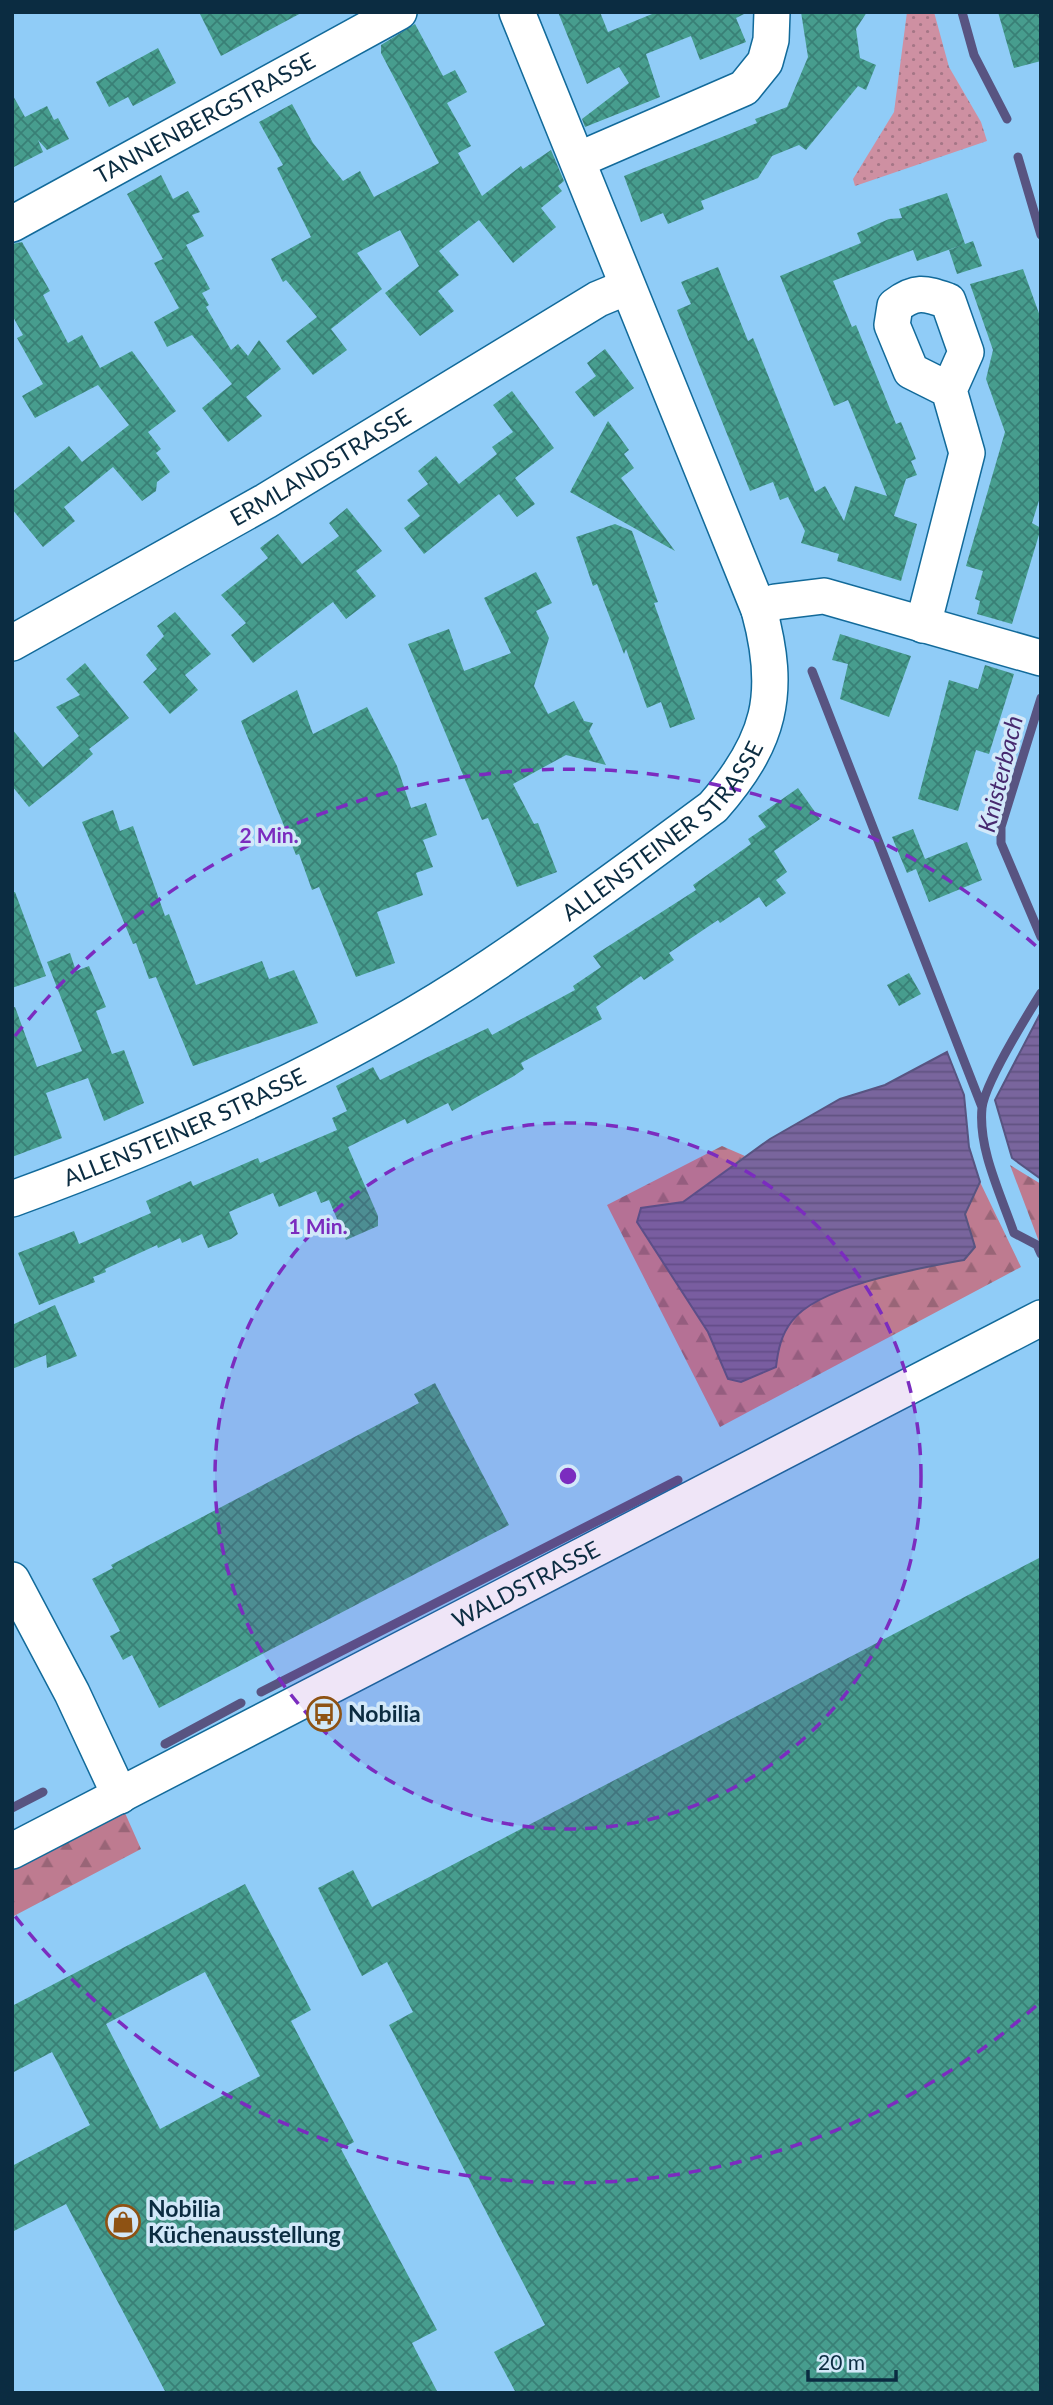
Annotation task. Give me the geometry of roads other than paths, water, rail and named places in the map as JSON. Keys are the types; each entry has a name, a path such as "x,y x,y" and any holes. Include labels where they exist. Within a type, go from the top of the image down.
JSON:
{"street":[{"name":"TANNENBERGSTRASSE","path":"12,224 399,12"},
{"name":"ALLENSTEINER STRASSE","path":"12,1199 227,1112 356,1046 493,966 713,807 738,779 755,750 768,711 769,648 759,610 626,287 578,160 517,12"},
{"path":"578,160 744,88 765,62 771,40 772,12"},
{"name":"ERMLANDSTRASSE","path":"12,643 266,501 598,299 626,287"},
{"path":"923,625 967,453 949,390"},
{"path":"759,610 775,602 824,596 1041,658"},
{"name":"WALDSTRASSE","path":"12,1851 1041,1318"},
{"path":"12,1580 72,1693 120,1796"}],"waterway":[{"name":"Knisterbach","path":"962,12 974,55 1007,119"},
{"name":"Knisterbach","path":"1018,157 1041,235"},
{"path":"812,671 982,1107"},
{"name":"Knisterbach","path":"1041,698 1001,827 1001,843 1041,937"},
{"name":"Knisterbach","path":"1041,993 990,1083 982,1108 983,1139 987,1156 1014,1233 1037,1245 1041,1254"},
{"path":"261,1692 678,1480"},
{"path":"165,1744 241,1703"},
{"path":"12,1808 43,1792"}],"place":[{"name":"Nobilia","path":"324,1714"},
{"name":"Nobilia Küchenausstellung","path":"123,2222"}]}
